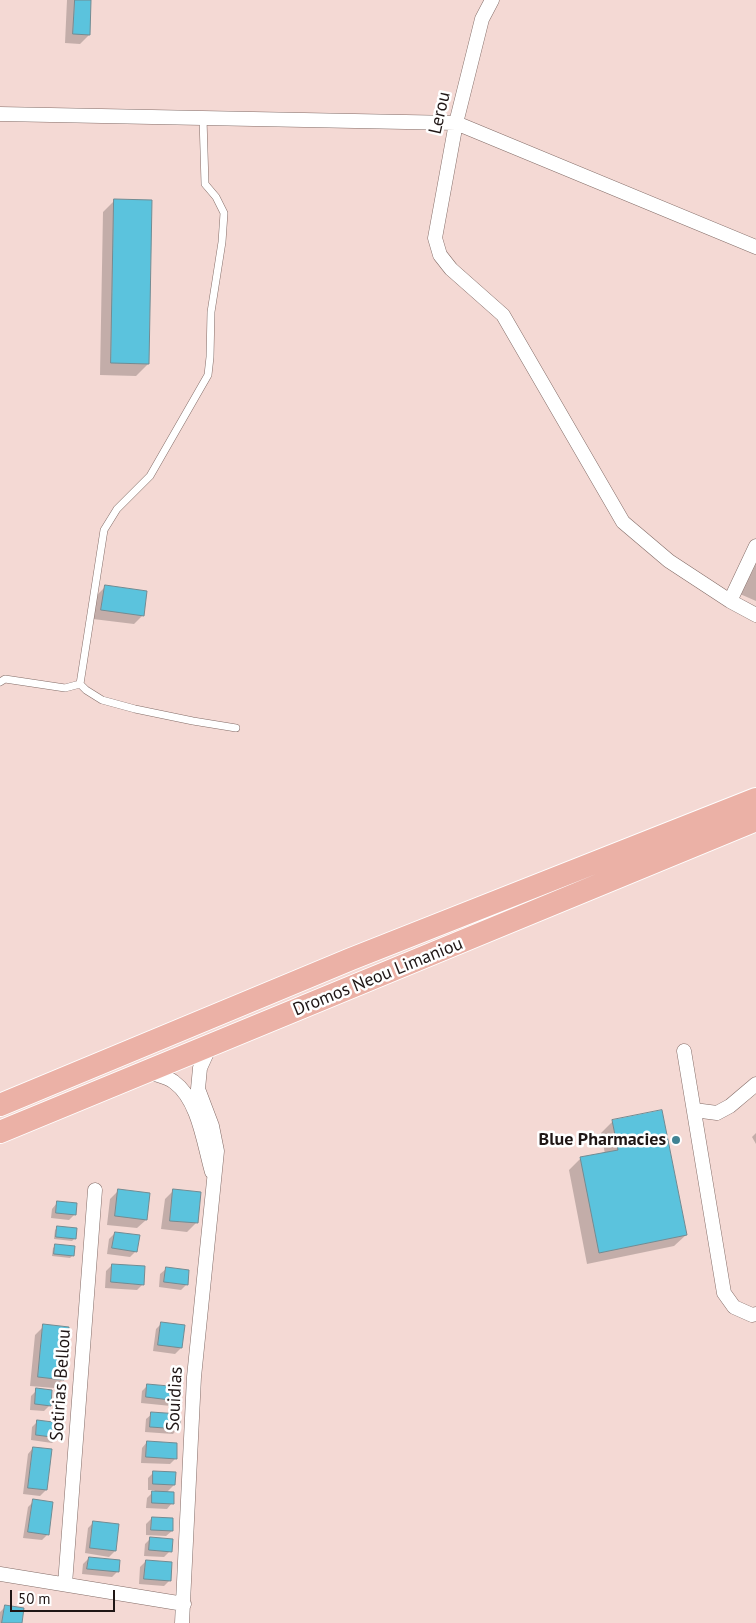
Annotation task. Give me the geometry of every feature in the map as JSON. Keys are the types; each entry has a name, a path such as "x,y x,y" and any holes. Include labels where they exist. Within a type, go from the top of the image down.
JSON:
{"main road":[{"name":"Dromos Neou Limaniou","path":"0,1105 351,959 756,799"},
{"name":"Dromos Neou Limaniou","path":"0,1132 756,820"}],"street":[{"name":"Lerou","path":"492,0 482,19 456,123 435,238 440,255 451,269 503,315 623,522 669,561 730,601"},
{"path":"0,114 456,123 756,247"},
{"path":"756,546 730,601 756,615"},
{"name":"Souidias","path":"182,1623 194,1378 217,1151 212,1126 198,1089 200,1068 210,1046"},
{"path":"684,1051 724,1293 734,1307 756,1314"},
{"name":"Souidias","path":"149,1072 174,1081 186,1093 201,1127 214,1178"},
{"path":"694,1110 717,1114 730,1106 756,1084"},
{"name":"Sotirias Bellou","path":"65,1584 94,1190"},
{"path":"0,1574 184,1604"}],"lane":[{"path":"80,684 104,530 117,509 150,476 208,375 211,312 222,242 224,213 216,197 205,184 203,118"},
{"path":"0,682 5,679 65,688 80,684"},
{"path":"80,684 102,700 193,722 236,728"}],"building":[{"path":"75,0 91,0 90,35 73,34"},
{"path":"114,199 152,200 149,364 111,363"},
{"path":"105,585 147,591 144,616 101,610"},
{"path":"662,1110 687,1235 599,1253 580,1157 618,1150 612,1120"},
{"path":"118,1189 150,1193 147,1220 115,1216"},
{"path":"173,1189 201,1192 198,1223 170,1221"},
{"path":"57,1201 77,1203 76,1215 56,1213"},
{"path":"57,1226 77,1228 76,1239 56,1237"},
{"path":"115,1232 140,1235 137,1252 112,1248"},
{"path":"55,1244 75,1246 74,1256 54,1254"},
{"path":"112,1264 145,1266 144,1285 111,1282"},
{"path":"166,1267 189,1270 188,1285 164,1282"},
{"path":"161,1322 185,1325 182,1348 158,1345"},
{"path":"43,1324 69,1327 64,1380 38,1377"},
{"path":"147,1384 180,1387 178,1401 146,1397"},
{"path":"36,1388 52,1390 51,1406 35,1404"},
{"path":"151,1412 180,1414 180,1429 150,1427"},
{"path":"37,1420 61,1423 59,1438 36,1435"},
{"path":"147,1441 177,1443 177,1459 146,1457"},
{"path":"33,1447 52,1449 47,1490 28,1488"},
{"path":"153,1471 176,1472 175,1485 153,1484"},
{"path":"152,1491 174,1492 174,1504 152,1503"},
{"path":"33,1499 53,1502 49,1535 28,1532"},
{"path":"152,1517 173,1518 173,1531 151,1530"},
{"path":"93,1521 119,1524 116,1551 90,1548"},
{"path":"150,1537 173,1539 172,1552 149,1550"},
{"path":"89,1557 120,1560 119,1572 87,1569"},
{"path":"146,1560 172,1562 171,1581 144,1579"},
{"path":"5,1605 24,1608 22,1623 2,1623"}],"place":[{"name":"Blue Pharmacies","path":"676,1140"}]}
